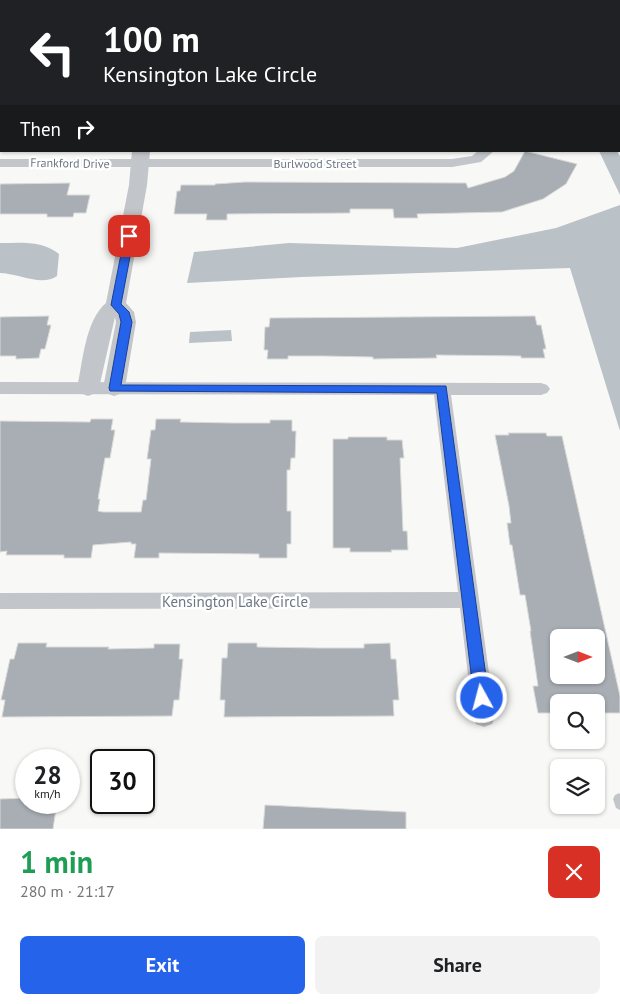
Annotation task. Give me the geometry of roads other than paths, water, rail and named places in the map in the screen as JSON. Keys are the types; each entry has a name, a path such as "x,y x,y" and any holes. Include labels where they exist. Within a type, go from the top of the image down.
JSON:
{"street":[{"name":"Burlwood Street","path":"140,158 271,157 452,163 476,159 486,152"},
{"path":"88,388 102,322 107,313 116,305 138,185 140,158"},
{"name":"Frankford Drive","path":"9,159 140,158"},
{"path":"114,388 126,322 124,312 116,305"},
{"path":"0,388 540,389"},
{"path":"442,389 484,717"},
{"name":"Kensington Lake Circle","path":"0,601 469,600"}]}
